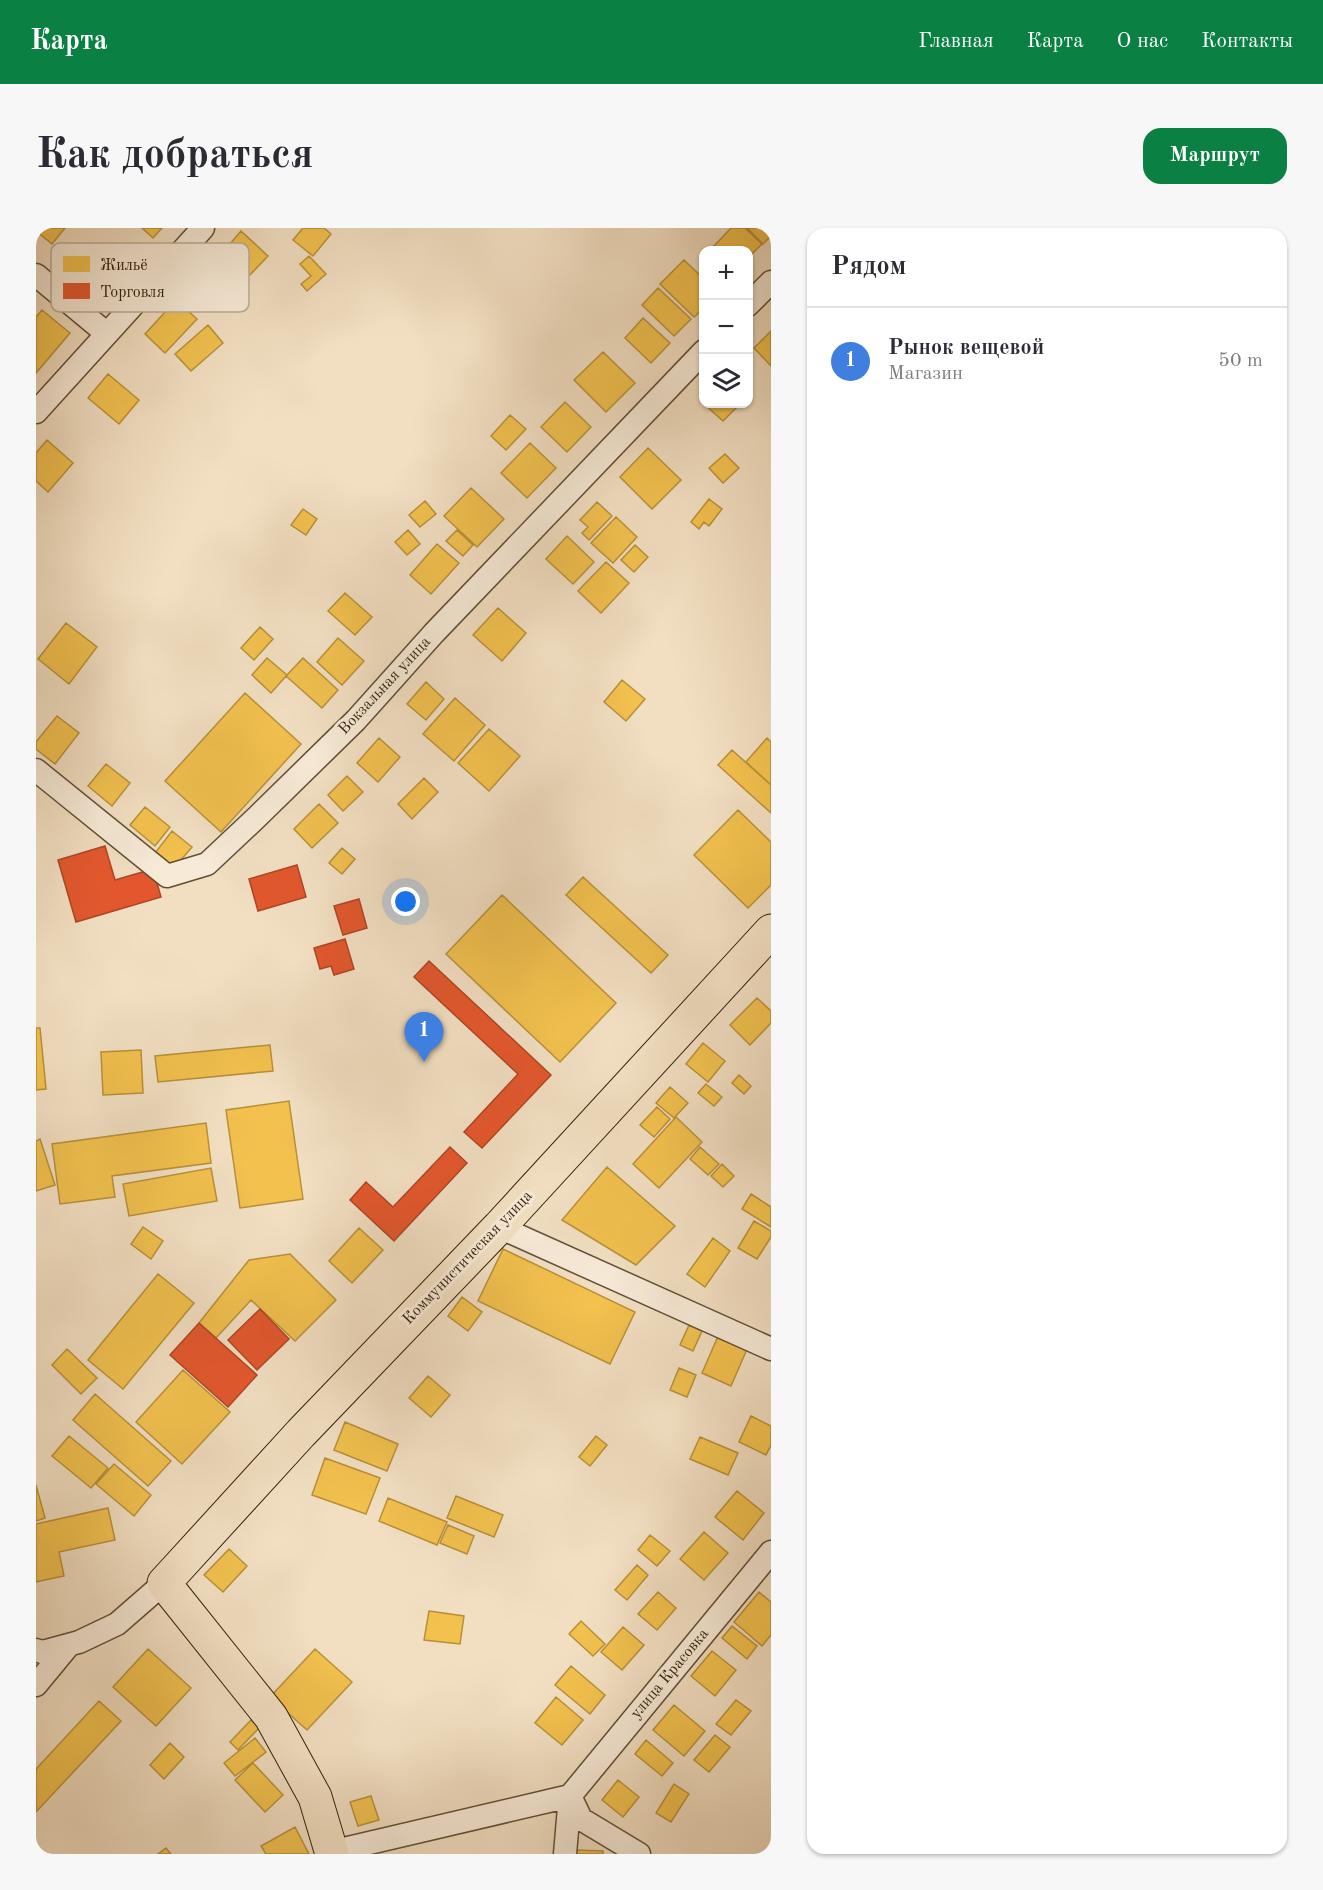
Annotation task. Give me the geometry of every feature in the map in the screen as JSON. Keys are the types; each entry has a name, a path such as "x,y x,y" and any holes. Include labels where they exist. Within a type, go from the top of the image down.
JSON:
{"main road":[{"name":"Коммунистическая улица","path":"164,1583 301,1433 499,1227 771,932"},
{"path":"164,1583 272,1717 315,1797 332,1853"}],"street":[{"path":"189,243 203,228"},
{"path":"36,275 51,287"},
{"path":"753,300 771,282"},
{"path":"81,312 106,333"},
{"path":"36,412 125,312"},
{"name":"Вокзальная улица","path":"36,770 167,876 207,864 356,720 442,624 701,354"},
{"path":"499,1227 771,1349"},
{"name":"улица Красовка","path":"570,1796 771,1552"},
{"path":"36,1650 42,1652 79,1642 117,1624 164,1583"},
{"path":"36,1685 69,1645"},
{"path":"332,1853 570,1796"},
{"path":"565,1854 570,1796"},
{"path":"570,1796 581,1819 639,1854"}],"building: Жильё":[{"path":"36,228 65,228 51,243 36,231"},
{"path":"142,228 162,228 153,238"},
{"path":"303,228 324,228 331,234 313,256 293,240"},
{"path":"731,228 745,228 762,244 753,253 753,246 714,246"},
{"path":"747,228 771,228 771,236 763,244"},
{"path":"241,231 268,256 249,276 249,243 231,243"},
{"path":"309,256 326,274 307,291 301,284 311,276 300,264"},
{"path":"684,260 699,274 699,312 694,317 660,284"},
{"path":"658,288 691,319 674,336 642,305"},
{"path":"42,310 70,333 36,373 36,317"},
{"path":"165,312 189,312 197,319 165,353 145,334"},
{"path":"643,318 670,343 651,363 625,338"},
{"path":"208,325 223,343 191,371 175,354"},
{"path":"771,331 771,366 754,348"},
{"path":"603,352 635,383 606,412 574,380"},
{"path":"108,374 139,400 119,424 88,398"},
{"path":"565,402 591,427 567,452 541,427"},
{"path":"708,408 736,408 723,421"},
{"path":"510,415 526,429 506,450 491,436"},
{"path":"47,440 73,463 48,492 36,481 36,453"},
{"path":"530,443 556,468 527,498 501,473"},
{"path":"648,448 681,480 652,509 620,477"},
{"path":"725,454 739,468 723,483 709,468"},
{"path":"471,488 504,519 477,547 444,516"},
{"path":"709,499 722,509 709,526 704,522 699,529 691,522"},
{"path":"425,501 436,514 420,527 409,515"},
{"path":"597,502 612,516 589,540 582,533 588,527 580,520"},
{"path":"303,509 317,519 306,535 291,525"},
{"path":"616,517 637,537 613,563 591,543"},
{"path":"408,530 420,544 407,555 395,542"},
{"path":"457,530 473,545 463,556 446,541"},
{"path":"567,536 594,562 573,584 546,559"},
{"path":"437,544 459,563 431,594 410,575"},
{"path":"635,545 648,557 634,572 621,560"},
{"path":"606,562 629,583 601,613 578,591"},
{"path":"345,593 372,617 355,635 328,611"},
{"path":"498,608 526,633 502,661 473,635"},
{"path":"66,623 97,647 69,684 38,659"},
{"path":"260,627 273,639 254,660 241,648"},
{"path":"338,638 364,661 342,685 317,662"},
{"path":"267,658 287,675 271,693 252,675"},
{"path":"303,658 338,690 322,708 286,676"},
{"path":"622,680 645,699 626,721 604,702"},
{"path":"426,682 444,699 426,720 407,704"},
{"path":"245,693 301,744 221,832 165,781"},
{"path":"455,698 485,725 454,761 423,734"},
{"path":"57,716 79,733 55,764 36,749 36,742"},
{"path":"489,729 520,756 489,791 458,763"},
{"path":"379,738 400,757 378,782 357,763"},
{"path":"767,738 771,742 771,785 746,762"},
{"path":"732,750 771,785 771,813 718,765"},
{"path":"106,764 130,783 112,806 88,786"},
{"path":"347,776 363,792 343,811 328,795"},
{"path":"424,778 438,792 412,819 398,804"},
{"path":"319,804 338,823 312,848 294,829"},
{"path":"145,807 170,827 155,846 130,825"},
{"path":"738,810 771,842 771,885 748,908 694,855"},
{"path":"172,831 192,847 174,868 155,853"},
{"path":"342,848 355,859 342,874 329,863"},
{"path":"583,877 668,955 651,973 566,895"},
{"path":"502,895 616,1003 560,1062 446,954"},
{"path":"757,998 771,1011 771,1023 750,1045 730,1025"},
{"path":"36,1028 40,1028 46,1089 36,1090"},
{"path":"703,1043 725,1061 708,1082 686,1064"},
{"path":"270,1045 273,1071 158,1082 155,1056"},
{"path":"141,1050 143,1093 103,1095 101,1052"},
{"path":"739,1075 751,1086 744,1094 732,1083"},
{"path":"706,1084 722,1097 714,1106 698,1093"},
{"path":"670,1087 688,1103 674,1118 656,1103"},
{"path":"289,1101 303,1199 240,1208 226,1110"},
{"path":"657,1107 670,1119 654,1137 640,1125"},
{"path":"676,1117 702,1142 659,1188 633,1164"},
{"path":"206,1123 211,1163 112,1176 115,1197 60,1204 52,1144"},
{"path":"40,1139 55,1185 36,1191 36,1141"},
{"path":"700,1147 719,1164 708,1175 690,1159"},
{"path":"722,1164 734,1176 723,1187 711,1176"},
{"path":"607,1167 675,1226 636,1265 562,1220"},
{"path":"211,1168 217,1201 129,1216 123,1184"},
{"path":"751,1194 771,1207 771,1227 742,1209"},
{"path":"754,1221 771,1231 771,1237 757,1259 738,1248"},
{"path":"143,1227 163,1241 151,1259 131,1244"},
{"path":"359,1228 383,1250 352,1283 329,1261"},
{"path":"713,1238 730,1251 705,1287 687,1274"},
{"path":"503,1249 635,1312 610,1364 478,1301"},
{"path":"290,1254 336,1300 295,1341 251,1300 216,1338 199,1323 249,1260"},
{"path":"158,1274 194,1303 123,1389 88,1360"},
{"path":"462,1297 482,1312 468,1331 448,1316"},
{"path":"689,1325 702,1331 693,1351 680,1345"},
{"path":"719,1334 748,1347 731,1386 702,1373"},
{"path":"67,1349 97,1378 81,1394 52,1365"},
{"path":"679,1368 696,1375 687,1397 670,1390"},
{"path":"183,1370 230,1412 182,1464 136,1422"},
{"path":"428,1376 450,1395 431,1417 409,1398"},
{"path":"95,1394 171,1461 148,1486 73,1420"},
{"path":"751,1416 771,1426 771,1445 766,1455 739,1442"},
{"path":"345,1422 398,1444 387,1471 334,1450"},
{"path":"69,1436 108,1468 91,1488 52,1456"},
{"path":"596,1436 607,1445 590,1466 579,1457"},
{"path":"700,1437 738,1453 728,1475 690,1459"},
{"path":"325,1458 380,1478 366,1514 312,1495"},
{"path":"114,1464 151,1495 134,1516 96,1484"},
{"path":"36,1485 45,1518 36,1521"},
{"path":"737,1491 764,1513 743,1540 715,1517"},
{"path":"456,1496 503,1515 494,1537 447,1518"},
{"path":"388,1498 447,1522 437,1545 379,1521"},
{"path":"108,1508 115,1540 59,1552 64,1576 36,1582 36,1524"},
{"path":"448,1525 474,1536 467,1554 440,1543"},
{"path":"704,1532 728,1553 704,1580 680,1559"},
{"path":"650,1535 670,1551 657,1566 638,1550"},
{"path":"229,1549 247,1566 223,1592 204,1575"},
{"path":"637,1565 648,1575 627,1600 615,1590"},
{"path":"658,1592 676,1608 657,1630 638,1614"},
{"path":"759,1592 771,1602 771,1635 762,1646 734,1622"},
{"path":"429,1611 464,1616 460,1644 424,1640"},
{"path":"581,1621 605,1644 593,1656 569,1634"},
{"path":"732,1626 757,1646 747,1659 722,1638"},
{"path":"623,1627 644,1645 622,1670 601,1652"},
{"path":"148,1649 191,1688 156,1726 113,1687"},
{"path":"315,1649 352,1682 307,1730 270,1697"},
{"path":"712,1651 736,1670 715,1696 691,1676"},
{"path":"571,1666 605,1695 590,1714 555,1685"},
{"path":"556,1697 583,1720 562,1745 535,1723"},
{"path":"736,1700 751,1711 731,1735 716,1724"},
{"path":"99,1701 121,1721 36,1812 36,1769"},
{"path":"674,1705 705,1731 684,1756 653,1730"},
{"path":"251,1720 259,1728 238,1750 230,1742"},
{"path":"715,1735 730,1747 709,1772 694,1760"},
{"path":"255,1738 266,1752 235,1776 224,1763"},
{"path":"646,1740 673,1763 662,1776 635,1754"},
{"path":"170,1743 184,1757 164,1779 150,1765"},
{"path":"253,1763 283,1795 265,1812 235,1780"},
{"path":"618,1780 639,1797 623,1817 602,1800"},
{"path":"674,1784 689,1794 671,1822 656,1813"},
{"path":"371,1796 379,1820 358,1826 350,1802"},
{"path":"295,1827 309,1854 266,1854 261,1846"},
{"path":"166,1848 171,1854 158,1854"},
{"path":"575,1850 603,1851 603,1854 575,1854"}],"building: Торговля":[{"path":"105,846 115,880 153,869 161,897 76,922 58,860"},
{"path":"297,865 306,897 258,911 249,879"},
{"path":"359,899 367,928 343,935 334,906"},
{"path":"345,939 354,969 334,975 331,966 320,969 314,948"},
{"path":"429,961 551,1075 482,1148 464,1132 518,1074 414,977"},
{"path":"450,1147 467,1163 394,1241 350,1200 366,1182 393,1207"},
{"path":"260,1309 289,1339 257,1370 228,1340"},
{"path":"199,1323 257,1375 228,1407 170,1355"}],"place":[{"name":"Рынок вещевой","path":"424,1062"}]}
